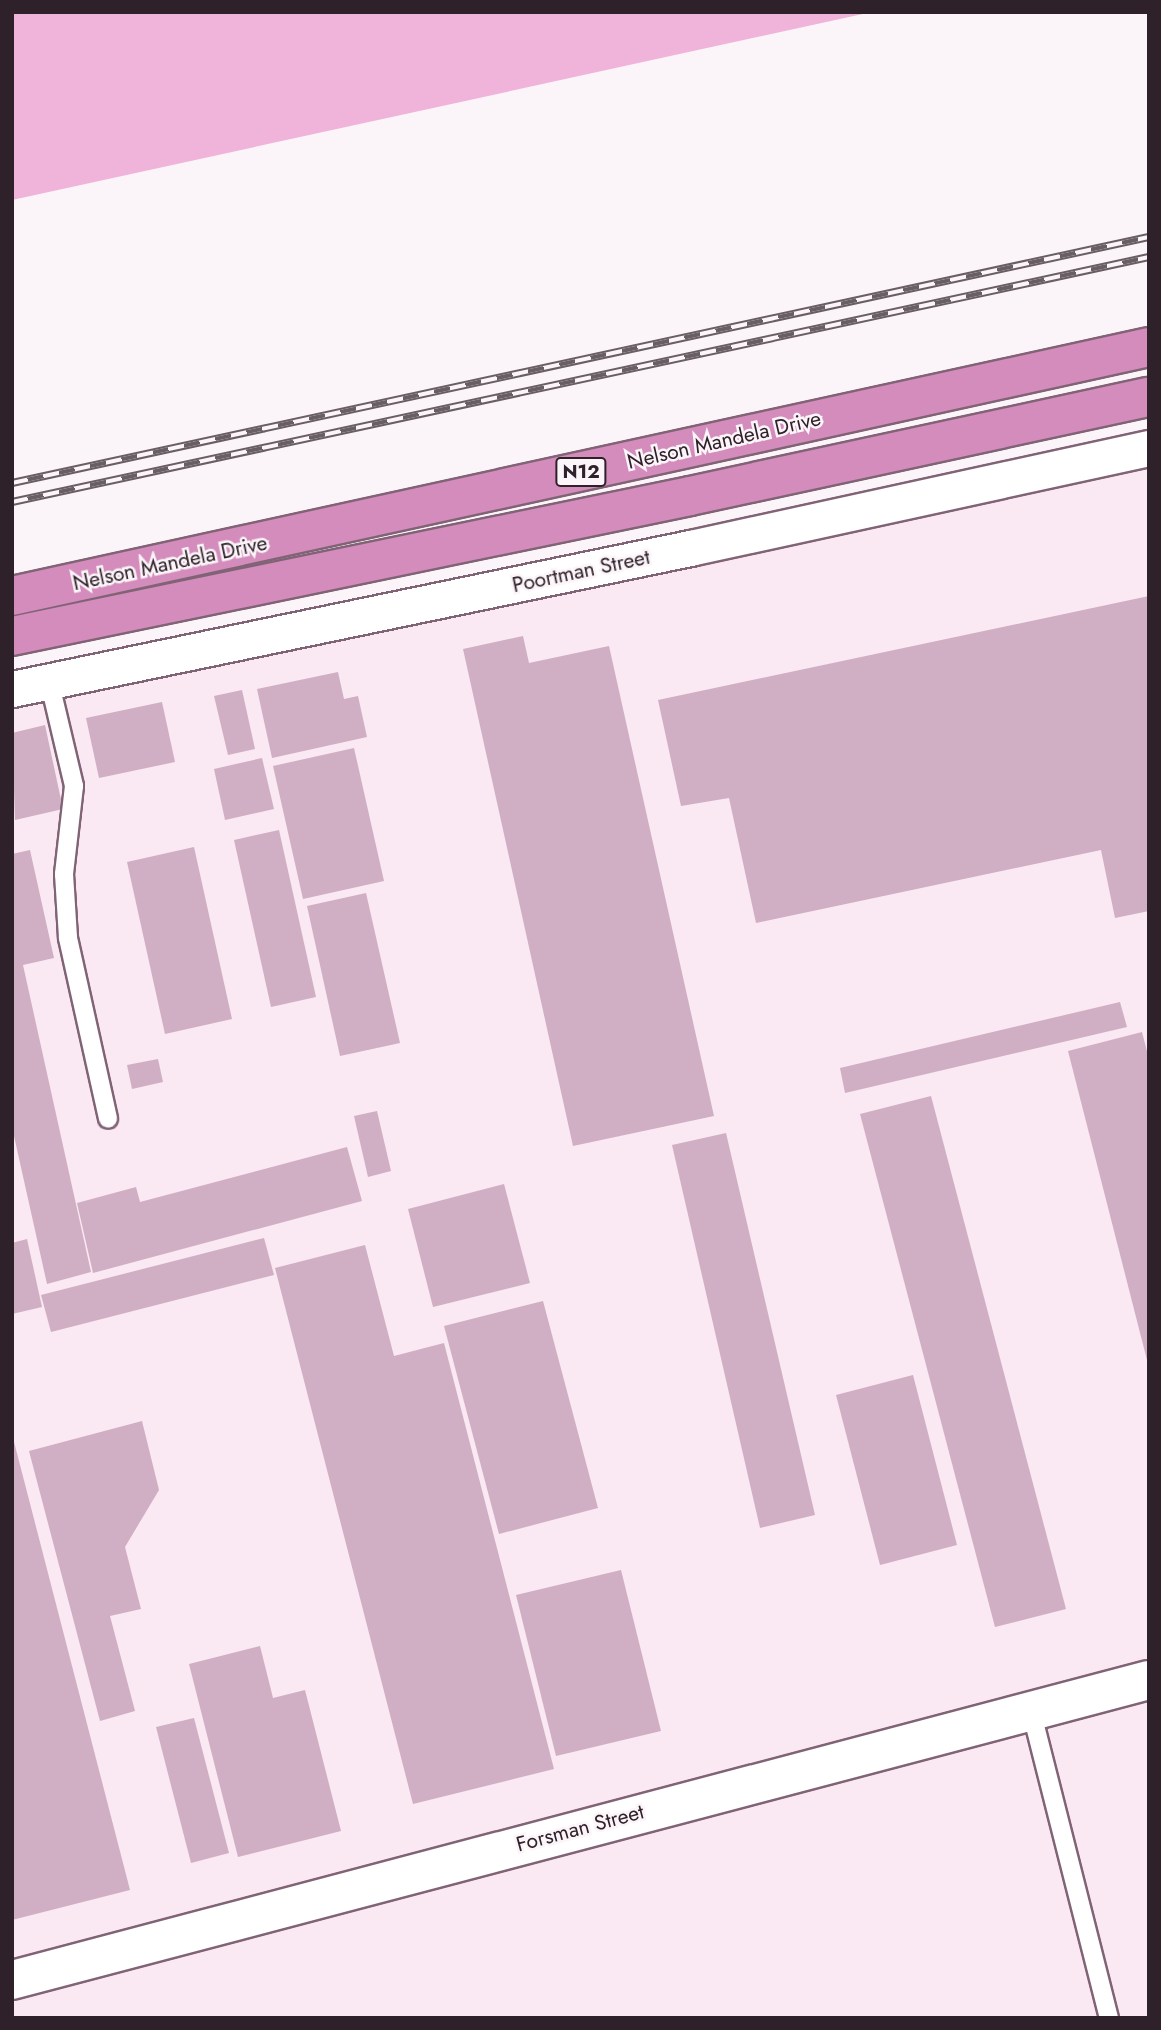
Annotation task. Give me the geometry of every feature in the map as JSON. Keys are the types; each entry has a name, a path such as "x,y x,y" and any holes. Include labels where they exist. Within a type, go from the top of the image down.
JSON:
{"highway":[{"name":"Nelson Mandela Drive","path":"12,596 1149,347"},
{"name":"Nelson Mandela Drive","path":"12,636 690,496 1149,397"}],"street":[{"name":"Poortman Street","path":"12,689 690,548 1149,448"},
{"name":"Forsman Street","path":"12,1980 1149,1680"}],"lane":[{"path":"49,680 74,786 64,874 68,938 108,1119"},
{"path":"1031,1710 1109,2018"}],"shaded area":[{"path":"12,12 872,12 12,200"},
{"path":"1149,453 1149,2018 12,2018 12,695"}],"building":[{"path":"1149,596 1149,911 1115,918 1101,850 756,923 729,798 681,806 658,700"},
{"path":"523,636 529,663 609,646 714,1116 573,1146 463,649"},
{"path":"338,672 344,699 358,696 367,737 272,758 257,689"},
{"path":"242,690 255,749 228,755 214,696"},
{"path":"162,702 175,762 99,778 86,718"},
{"path":"45,725 63,809 15,820 12,733"},
{"path":"354,748 384,881 303,899 273,766"},
{"path":"262,758 274,809 225,820 214,769"},
{"path":"279,830 316,997 271,1007 234,840"},
{"path":"194,847 232,1019 165,1034 127,862"},
{"path":"30,850 54,958 23,965 91,1272 47,1284 12,1127 12,854"},
{"path":"366,893 400,1043 340,1056 307,906"},
{"path":"1120,1002 1127,1027 845,1093 840,1068"},
{"path":"1142,1032 1149,1059 1148,1364 1068,1051"},
{"path":"158,1059 163,1082 132,1089 127,1065"},
{"path":"931,1096 1066,1609 995,1627 860,1114"},
{"path":"377,1111 391,1171 368,1177 354,1116"},
{"path":"726,1133 815,1515 760,1528 672,1145"},
{"path":"347,1147 362,1201 93,1273 77,1203 136,1187 140,1202"},
{"path":"504,1184 530,1283 433,1307 408,1209"},
{"path":"264,1238 274,1275 51,1332 41,1295"},
{"path":"27,1239 42,1307 12,1314 12,1243"},
{"path":"365,1245 394,1356 444,1343 554,1769 413,1804 275,1268"},
{"path":"543,1301 598,1508 499,1534 444,1326"},
{"path":"913,1375 957,1545 880,1565 836,1395"},
{"path":"142,1421 159,1490 125,1547 141,1609 110,1616 135,1711 100,1721 29,1451"},
{"path":"12,1434 130,1890 12,1920"},
{"path":"621,1570 661,1731 556,1756 516,1595"},
{"path":"260,1646 273,1698 305,1690 341,1831 238,1857 189,1664"},
{"path":"194,1718 229,1853 191,1863 156,1727"}],"railway":[{"path":"12,483 1149,237"},
{"path":"12,502 1149,257"}]}
